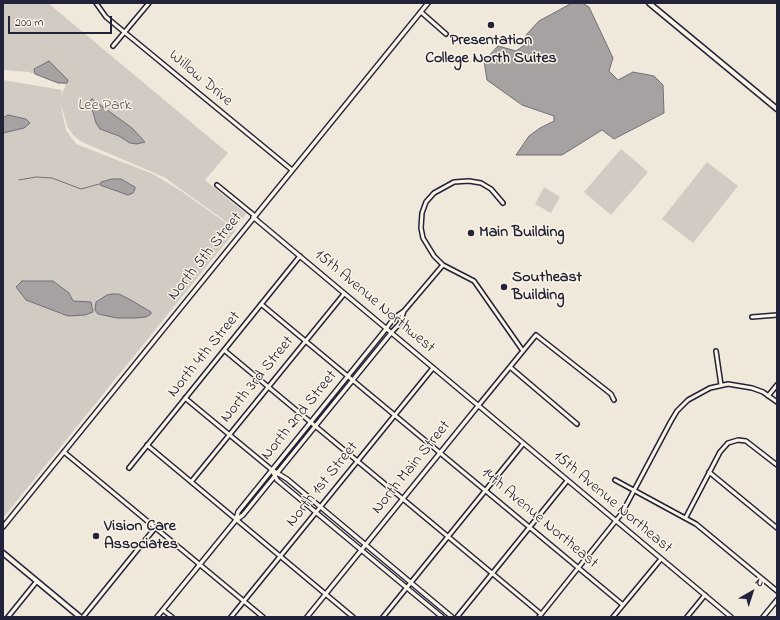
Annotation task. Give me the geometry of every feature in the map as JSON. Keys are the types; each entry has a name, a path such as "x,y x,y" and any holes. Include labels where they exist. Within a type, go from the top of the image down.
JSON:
{"main road":[{"path":"650,3 777,109"},
{"path":"3,553 81,617"}],"street":[{"name":"Willow Drive","path":"96,3 106,17 292,170"},
{"path":"113,46 148,3"},
{"name":"North 5th Street","path":"3,528 428,3"},
{"path":"421,12 446,34"},
{"path":"503,203 487,186 469,181 448,184 429,197 422,213 422,233 428,248 443,265 474,281 523,351"},
{"name":"15th Avenue Northwest","path":"217,185 478,406"},
{"name":"North 4th Street","path":"129,468 300,256"},
{"path":"386,329 394,318 404,312 443,265"},
{"name":"North 3rd Street","path":"191,482 344,294"},
{"name":"14th Avenue Northeast","path":"261,304 623,605"},
{"path":"391,333 400,323 404,312"},
{"path":"752,317 777,315"},
{"name":"North 2nd Street","path":"236,520 238,512 386,329"},
{"name":"North 2nd Street","path":"157,617 236,520 243,515 275,477 391,333"},
{"name":"North Main Street","path":"307,617 536,335 607,390 614,400"},
{"path":"224,350 492,574 540,616 616,521 635,491 677,411 698,393 721,385 746,386 768,396 777,402"},
{"path":"716,351 721,385"},
{"path":"510,367 577,424"},
{"name":"North 1st Street","path":"231,617 433,368"},
{"path":"768,396 777,385"},
{"path":"185,398 272,470 278,473 320,507 452,617"},
{"name":"15th Avenue Northeast","path":"478,406 731,617"},
{"path":"686,517 709,472 725,445 731,441 742,440 753,445 777,465"},
{"path":"383,617 523,444"},
{"path":"147,446 352,617"},
{"path":"64,452 263,617"},
{"path":"272,470 275,477 442,617"},
{"path":"709,472 777,528"},
{"path":"615,480 686,517 701,527 777,591"},
{"path":"457,617 567,481"},
{"path":"81,617 155,528"},
{"path":"613,617 661,559"},
{"path":"8,617 37,581"},
{"path":"687,617 705,595"},
{"path":"763,617 777,600"},
{"path":"163,610 172,617"}],"green space":[{"name":"Lee Park","path":"3,3 48,3 228,153 205,180 246,214 235,228 164,177 82,142 73,135 68,128 60,102 66,130 76,144 153,174 181,191 236,230 3,518 3,80 62,90 61,96 66,85 29,72 3,70"},
{"path":"621,149 648,172 611,215 584,192"},
{"path":"707,162 738,186 693,243 662,219"},
{"path":"544,187 560,197 551,213 535,204"}],"shaded area":[{"path":"572,3 582,3 589,7 613,58 609,71 618,80 633,72 654,76 663,85 664,113 614,139 602,130 562,155 516,155 529,136 540,128 554,121 554,116 522,105 487,80 484,61 498,46 516,51 529,42 526,35 539,21"},
{"path":"49,61 68,80 67,83 58,83 35,74 34,69"},
{"path":"92,99 132,128 145,142 137,144 130,143 119,136 100,129 96,123 90,101"},
{"path":"8,115 26,119 30,123 24,128 3,133 3,118"},
{"path":"112,179 121,179 135,187 133,193 128,195 100,185 101,182"},
{"path":"22,281 53,281 69,293 73,301 91,302 93,312 85,315 68,316 26,300 16,287"},
{"path":"119,294 129,299 151,312 151,314 146,317 117,318 98,314 95,310 96,302 107,295"}],"waterway":[{"path":"19,180 36,177 52,178 81,189 99,184"}],"place":[{"name":"Presentation College North Suites","path":"491,25"},
{"name":"Main Building","path":"471,233"},
{"name":"Southeast Building","path":"504,287"},
{"name":"Vision Care Associates","path":"96,536"}]}
